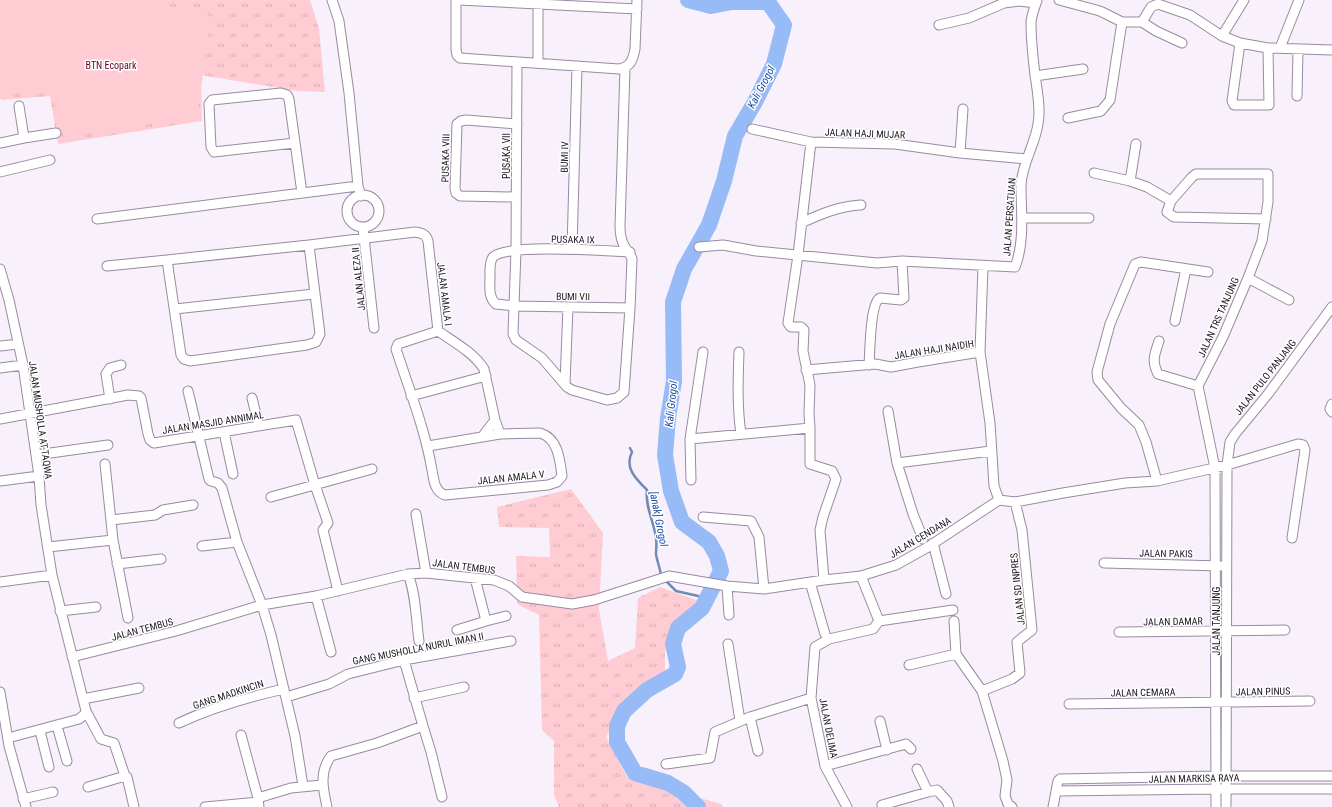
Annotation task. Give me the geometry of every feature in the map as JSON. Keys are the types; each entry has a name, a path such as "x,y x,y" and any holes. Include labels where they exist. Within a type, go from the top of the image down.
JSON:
{"street":[{"path":"332,0 339,21 347,79 358,186 361,196"},
{"path":"457,0 538,2 637,5 635,49 629,65 625,68 619,69 466,59 460,58 457,55 457,0"},
{"path":"1059,0 1100,11 1122,22 1142,22 1156,31 1182,43"},
{"path":"1222,36 1244,0"},
{"path":"1280,48 1299,0"},
{"path":"940,25 968,18 1004,3 1018,1 1037,2"},
{"path":"538,2 538,63"},
{"name":"JALAN PERSATUAN","path":"983,266 1015,267 1019,256 1022,218 1021,184 1026,159 1034,144 1039,123 1031,22 1037,2"},
{"path":"1142,22 1150,4 1158,4 1190,15 1222,36 1240,43 1268,48 1332,50"},
{"path":"1068,118 1101,111 1110,100 1122,22"},
{"path":"1240,43 1232,102 1234,105 1268,105 1268,48"},
{"path":"1297,96 1298,50"},
{"name":"PUSAKA VII","path":"517,62 516,250 513,334 514,337 542,358 565,383"},
{"name":"BUMI IV","path":"572,249 577,66"},
{"path":"568,307 565,383 567,387 572,390 607,400 617,398 624,392 632,259 630,252 625,247 620,226 625,68"},
{"path":"1035,76 1083,69"},
{"path":"295,143 214,152 211,148 209,104 212,100 281,93 287,95 289,99 302,193"},
{"path":"20,106 24,138"},
{"path":"960,153 962,109"},
{"name":"PUSAKA VIII","path":"516,196 460,196 456,193 455,188 457,124 466,120 517,124"},
{"name":"JALAN HAJI MUJAR","path":"752,129 811,142 895,144 960,153 1026,159"},
{"path":"0,143 56,133"},
{"path":"811,142 798,255 788,323 791,327 801,327 804,330 806,370 810,385 810,464 832,472 836,479 820,530 824,580"},
{"path":"1130,181 1136,144"},
{"path":"0,172 50,160"},
{"path":"1094,173 1130,181 1148,187 1171,201 1167,212 1174,217 1266,219"},
{"name":"JALAN TRS TANJUNG","path":"1171,201 1196,174 1268,174 1266,219 1262,241 1223,338 1198,386"},
{"path":"97,219 358,186"},
{"path":"361,196 368,196 374,200 378,207 378,215 375,221 369,226 363,228 350,222 347,216 347,209 350,203 354,198 361,196"},
{"path":"801,223 826,211 846,206 861,205"},
{"path":"1022,218 1089,218"},
{"name":"JALAN ALEZA II","path":"363,228 374,328"},
{"name":"JALAN AMALA I","path":"365,237 415,232 423,233 427,237 438,331 458,344 480,363 486,376 495,420 500,434"},
{"path":"107,266 309,245 365,237"},
{"path":"167,260 181,355 184,359 190,361 307,346 316,342 320,334 309,245"},
{"path":"699,247 723,245 756,251 877,263 902,261 983,266 980,352 990,423 994,486 999,500 1015,502 1125,483 1157,481 1216,468 1298,444 1303,445 1305,450 1292,538"},
{"name":"PUSAKA IX","path":"515,306 496,304 490,297 490,262 494,257 516,250 572,249 630,252"},
{"path":"869,365 871,321 876,301 880,298 901,300 904,298 902,261"},
{"path":"1157,481 1146,442 1139,425 1120,408 1098,380 1097,372 1110,324 1135,264 1141,262 1208,272"},
{"name":"JALAN MUSHOLLA AT-TAQWA","path":"0,269 9,300 23,365 39,476 41,505 52,575 60,611 86,711 101,739 114,743 125,776"},
{"path":"1175,321 1186,269"},
{"path":"1248,278 1288,300"},
{"path":"174,309 314,294"},
{"name":"BUMI VII","path":"515,306 630,308"},
{"name":"JALAN PULO PANJANG","path":"1227,465 1230,442 1235,434 1268,394 1332,307"},
{"path":"438,331 398,344 396,349 428,446 500,434"},
{"path":"1159,341 1153,359 1154,367 1158,374 1198,386 1216,468"},
{"path":"0,346 18,344"},
{"path":"691,480 690,439 703,352"},
{"path":"739,352 738,385 739,423 741,434"},
{"name":"JALAN HAJI NAIDIH","path":"806,370 875,364 891,367 980,352"},
{"path":"0,368 23,365"},
{"path":"110,399 106,374 110,368 121,365"},
{"path":"411,396 486,376"},
{"path":"188,391 209,479 218,483 222,488 237,542 262,605 295,736 303,786"},
{"name":"JALAN MASJID ANNIMAL","path":"0,419 128,395 138,396 141,398 148,434 150,440 154,443 296,420 315,485"},
{"path":"252,398 259,426"},
{"path":"888,411 897,463 913,514 923,539"},
{"path":"482,437 495,420"},
{"path":"690,439 810,428"},
{"path":"224,432 233,474"},
{"name":"JALAN AMALA V","path":"428,446 435,488 445,496 548,485 557,482 562,476 559,453 550,438 546,435 540,433 500,434"},
{"path":"36,455 108,445"},
{"path":"897,463 991,451"},
{"path":"105,464 113,540 128,618"},
{"name":"JALAN TANJUNG","path":"1226,807 1227,465"},
{"name":"JALAN TANJUNG","path":"1216,468 1216,807"},
{"path":"271,497 372,469"},
{"path":"0,481 39,476"},
{"path":"315,485 328,523 323,530 338,591"},
{"name":"JALAN CENDANA","path":"824,580 861,576 896,565 999,500"},
{"name":"JALAN SD INPRES","path":"982,691 1012,679 1020,673 1017,642 1032,630 1022,530 1015,502"},
{"path":"111,520 155,515 163,510 193,505"},
{"path":"416,514 426,573"},
{"path":"703,518 752,521 759,537 764,589"},
{"path":"48,547 113,540"},
{"path":"202,546 237,542"},
{"path":"933,543 946,594"},
{"path":"117,564 161,559"},
{"name":"JALAN PAKIS","path":"1104,563 1227,566"},
{"name":"JALAN TEMBUS","path":"72,657 176,631 262,605 316,596 408,574 426,573 494,580 509,586 522,597 572,604 594,600 672,575 724,586 764,589 824,580"},
{"path":"408,574 414,596 418,641"},
{"path":"0,582 52,575"},
{"path":"861,576 879,621 954,610"},
{"path":"475,578 486,621"},
{"path":"810,582 825,634"},
{"path":"724,586 729,615"},
{"path":"316,596 331,652"},
{"path":"60,611 96,607"},
{"path":"457,630 506,616"},
{"name":"JALAN DELIMA","path":"847,807 825,766 811,698 815,648 830,639 873,629 879,621"},
{"path":"954,621 956,654 982,691 1003,761 1007,780 1004,796 1008,804 1012,807"},
{"name":"JALAN DAMAR","path":"1120,632 1285,630"},
{"name":"GANG MUSHOLLA NURUL IMAN II","path":"285,693 329,684 348,674 404,660 511,641"},
{"path":"728,644 740,721"},
{"path":"909,665 956,654"},
{"path":"404,660 422,726 431,752 442,797"},
{"path":"414,698 464,686"},
{"path":"83,699 140,688"},
{"path":"0,692 5,744 25,803 54,792"},
{"name":"GANG MADKINCIN","path":"179,723 198,714 235,701 285,693"},
{"path":"666,764 710,758 715,732 750,716 811,698"},
{"name":"JALAN PINUS","path":"1216,702 1310,701"},
{"name":"JALAN CEMARA","path":"1069,704 1216,702"},
{"path":"5,744 82,717 86,714 86,711"},
{"path":"750,716 758,751"},
{"path":"880,721 887,750"},
{"path":"57,726 67,761"},
{"path":"327,807 322,785 327,762 331,756 377,743 422,726"},
{"path":"40,731 49,766"},
{"path":"241,735 258,802"},
{"path":"825,766 906,744 911,749"},
{"path":"917,769 928,792"},
{"path":"88,787 125,776 127,777 134,807"},
{"name":"JALAN MARKISA RAYA","path":"1332,776 1216,776 1060,779 1058,781 1056,791 1332,789"},
{"path":"205,807 258,802 291,788 322,785"},
{"path":"882,805 937,790 947,801 949,807"},
{"path":"1053,807 1056,791"}],"green space":[{"name":"BTN Ecopark","path":"0,0 310,0 319,29 325,92 297,91 201,75 202,121 58,144 50,96 2,100 0,98"},
{"name":"BTN Ecopark","path":"0,0 142,0 211,16 197,117 65,137 51,91 5,93 0,88"},
{"path":"571,489 603,533 599,610 608,661 635,648 638,598 660,587 699,601 668,634 665,652 665,676 618,714 606,737 627,777 721,804 723,807 559,807 554,795 554,741 542,730 539,615 517,604 516,556 550,557 549,528 499,527 497,507"}],"waterway":[{"name":"Kali Grogol","path":"688,0 711,6 732,2 768,2 784,25 774,64 755,102 735,136 724,181 709,225 684,269 673,302 674,381 668,418 665,455 671,491 682,522 709,542 717,556 721,571 702,608 678,628 673,644 678,667 675,674 647,690 624,711 617,726 617,742 635,773 668,783 683,792 698,807"},
{"name":"[anak] Grogol","path":"630,448 632,452 629,463 632,473 647,490 647,502 655,532 656,554 661,575"},
{"name":"[anak] Grogol","path":"667,582 676,591 707,598"}]}
